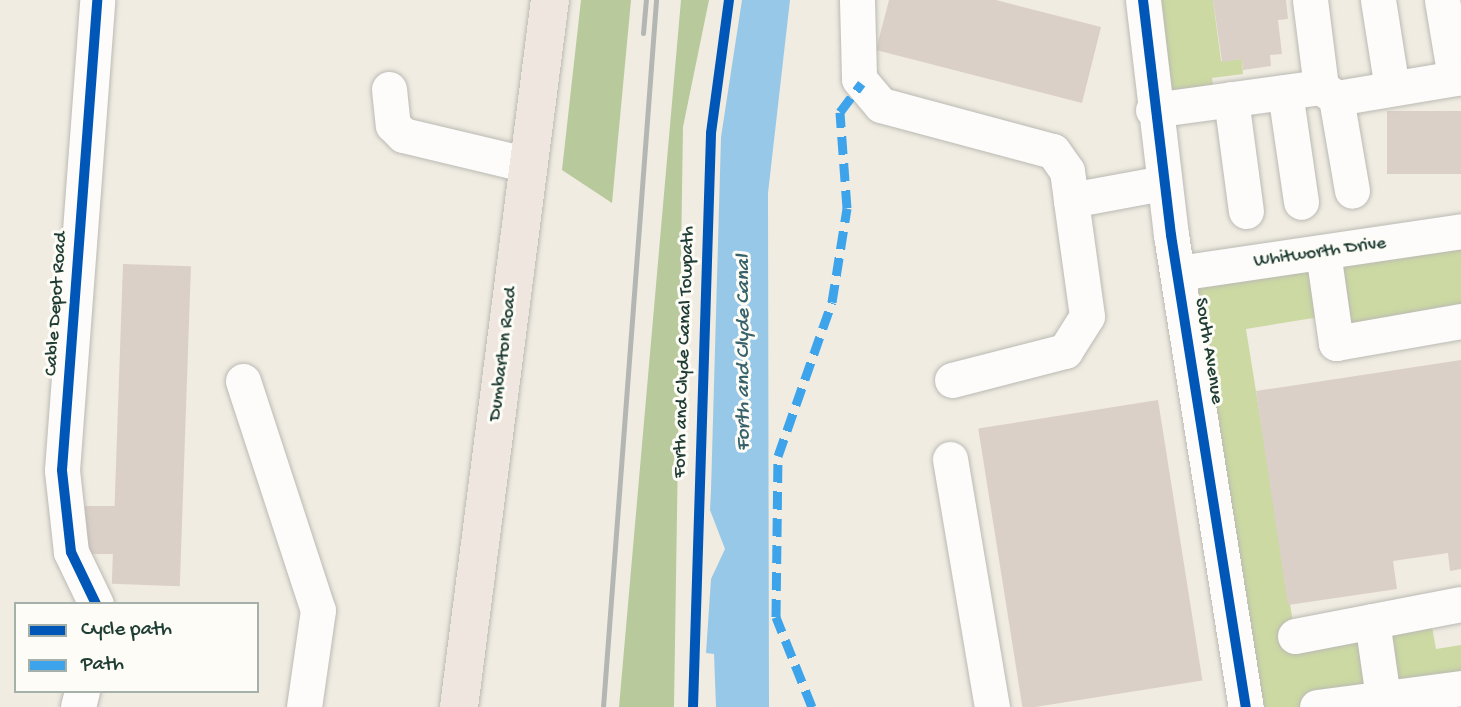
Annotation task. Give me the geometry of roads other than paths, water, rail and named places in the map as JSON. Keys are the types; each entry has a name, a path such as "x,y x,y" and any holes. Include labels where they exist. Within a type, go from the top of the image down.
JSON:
{"main road":[{"name":"Dumbarton Road","path":"459,707 550,0"}],"street":[{"name":"Cable Depot Road","path":"95,602 71,552 62,470 97,0"},
{"path":"857,0 859,79 881,105 1053,151 1067,171 1087,316 1065,351 952,380"},
{"name":"South Avenue","path":"1143,0 1163,183 1246,707"},
{"path":"1310,0 1352,191"},
{"path":"1378,0 1392,88"},
{"path":"1153,110 1284,92 1392,88 1458,77 1443,0"},
{"path":"389,89 393,125 403,135 529,165"},
{"path":"1284,92 1301,201"},
{"path":"1231,99 1246,211"},
{"path":"1071,200 1163,183"},
{"name":"Whitworth Drive","path":"1178,274 1461,232"},
{"path":"1323,252 1336,343 1461,321"},
{"path":"243,381 318,610 304,707"},
{"path":"950,459 992,707"},
{"path":"1295,636 1461,604"},
{"path":"1371,621 1383,697"},
{"path":"1317,707 1461,688"}],"water":[{"name":"Forth and Clyde Canal","path":"742,0 790,0 768,193 769,707 716,707 714,654 706,653 711,579 725,549 710,510 721,137"}],"railway":[{"path":"643,33 646,0"},
{"path":"603,707 656,0"}]}
